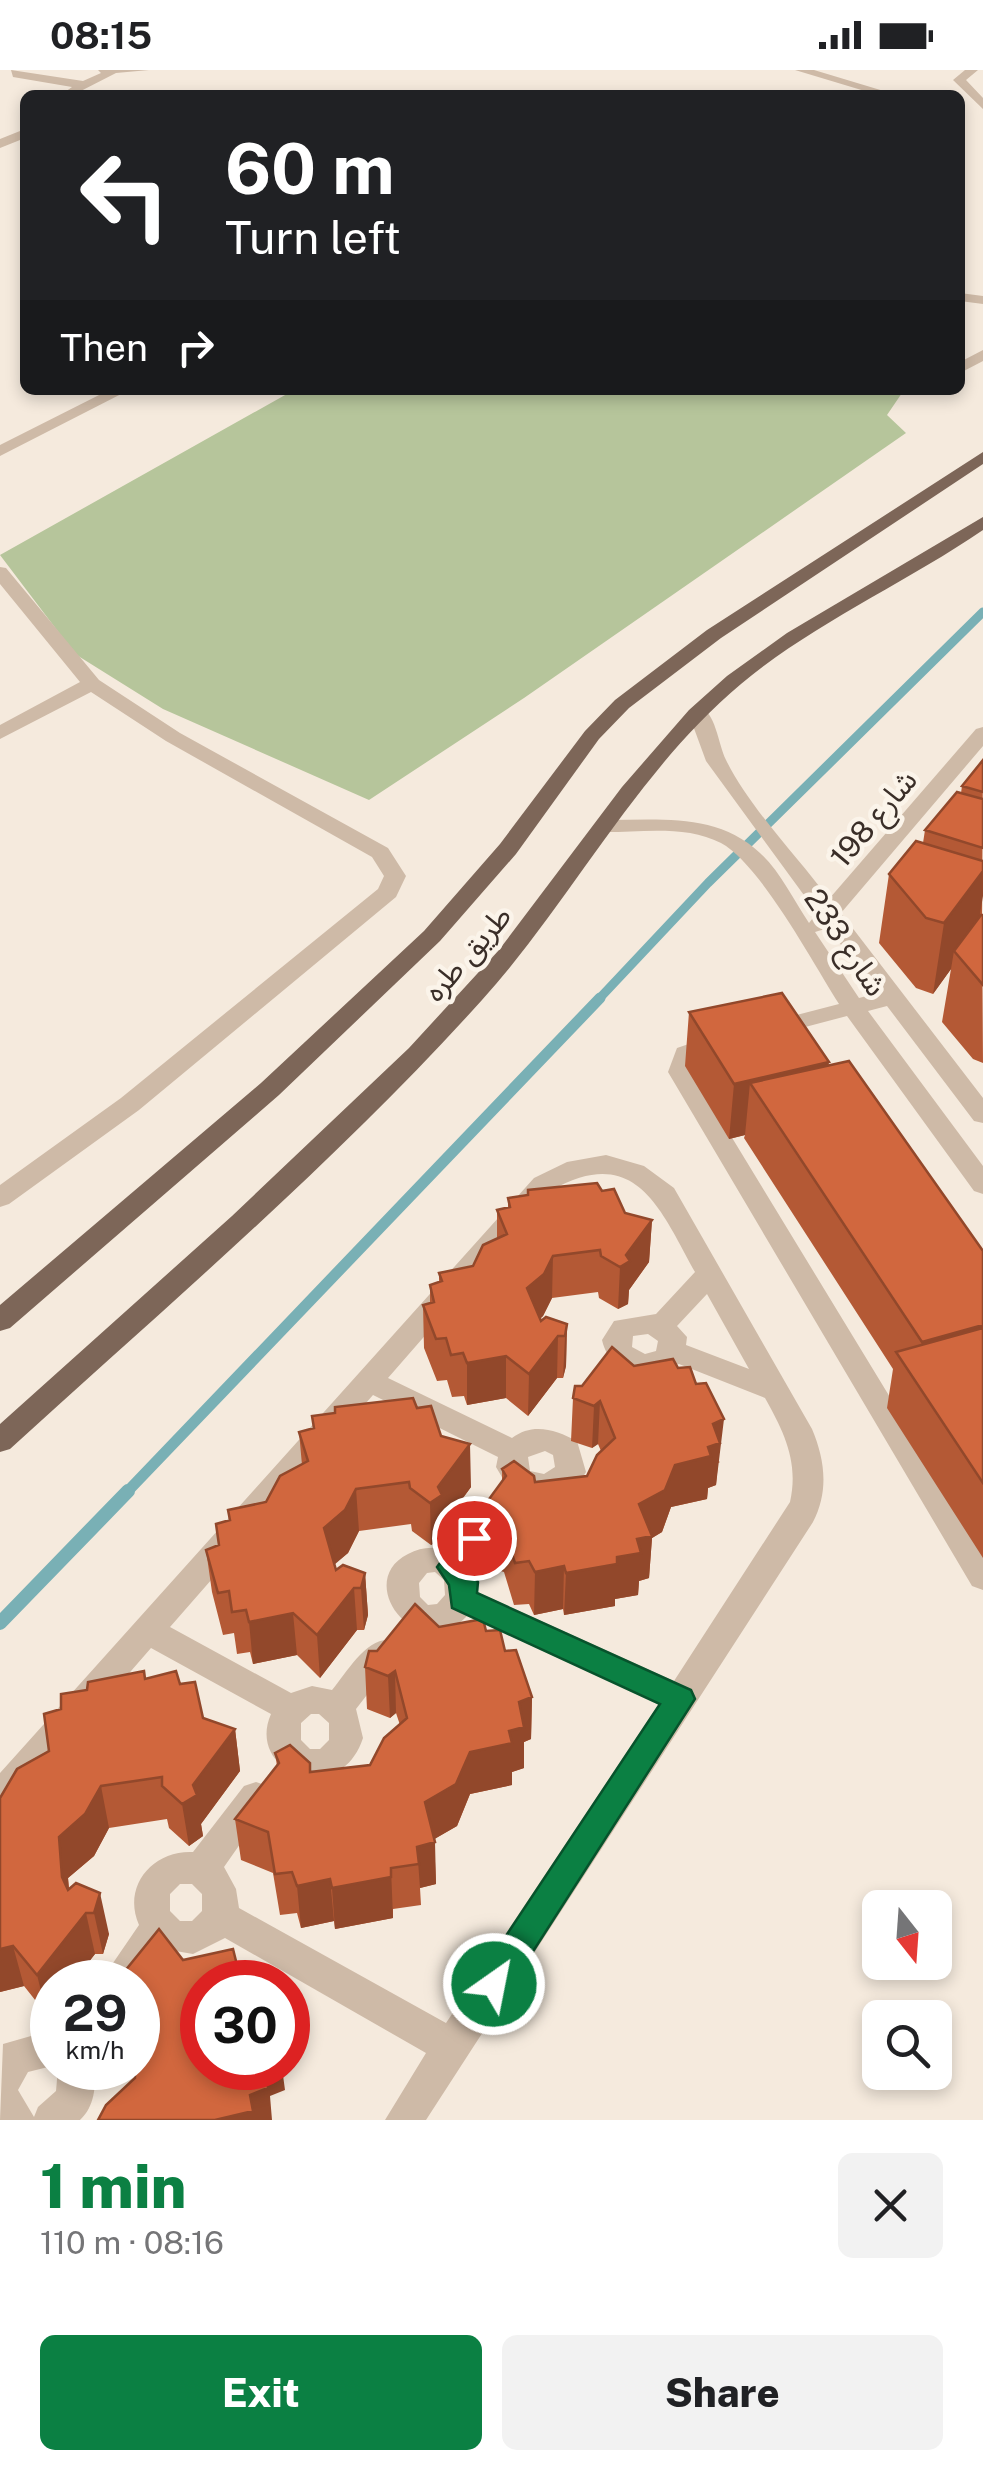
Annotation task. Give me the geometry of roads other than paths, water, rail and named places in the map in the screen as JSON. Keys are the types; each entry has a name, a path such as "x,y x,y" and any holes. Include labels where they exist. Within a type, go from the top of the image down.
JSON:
{"main road":[{"name":"طريق طره","path":"0,1321 270,1089 420,948 508,849 592,735 622,704 714,634 983,457"},
{"name":"طريق طره","path":"0,1441 314,1155 445,1025 534,923 667,741 698,712 775,649 983,522"}],"street":[{"path":"18,70 17,75 83,86"},
{"path":"75,90 107,71 143,70"},
{"path":"801,70 873,90"},
{"path":"972,70 959,77 960,82 983,105"},
{"path":"0,451 111,395"},
{"path":"0,572 92,684 173,737 380,853 395,876 388,892 130,1104 0,1198"},
{"path":"0,733 92,684"},
{"name":"شارع 233","path":"698,712 726,777 829,918 983,1114"},
{"name":"شارع 198","path":"800,930 829,918 983,733"},
{"name":"شارع 233","path":"606,826 689,826 728,838 755,859 853,1008 983,1185"},
{"path":"892,998 693,1049 681,1059 680,1072 983,1577"},
{"path":"0,1798 543,1184 570,1167 608,1163 642,1173 665,1194 775,1390 809,1457 811,1486 802,1514 404,2120"},
{"path":"710,1274 667,1338 653,1364 626,1359 616,1347 618,1333 632,1324 667,1338 775,1390"},
{"path":"604,1387 626,1359"},
{"path":"369,1380 517,1466 548,1486 571,1472 571,1456 558,1444 528,1441 517,1466 451,1567"},
{"path":"558,1444 581,1415"},
{"path":"430,1562 451,1567 464,1582 462,1599 448,1612 417,1613 402,1602 403,1577 430,1562"},
{"path":"462,1599 680,1699"},
{"path":"337,1707 417,1613"},
{"path":"148,1631 293,1710"},
{"path":"315,1702 337,1707 345,1714 350,1733 341,1752 321,1761 290,1754 280,1737 281,1727 293,1710 315,1702"},
{"path":"200,1870 290,1754"},
{"path":"200,1870 211,1875 224,1893 220,1916 190,1937 167,1934 158,1928 149,1909 155,1887 175,1872 200,1870"},
{"path":"220,1916 452,2047"},
{"path":"134,1960 158,1928"},
{"path":"16,2120 2,2078 30,2050"},
{"path":"52,2120 74,2100 75,2090"}],"waterway":[{"path":"597,1001 708,883 983,612"},
{"path":"126,1493 600,998"},
{"path":"0,1623 128,1491"}]}
